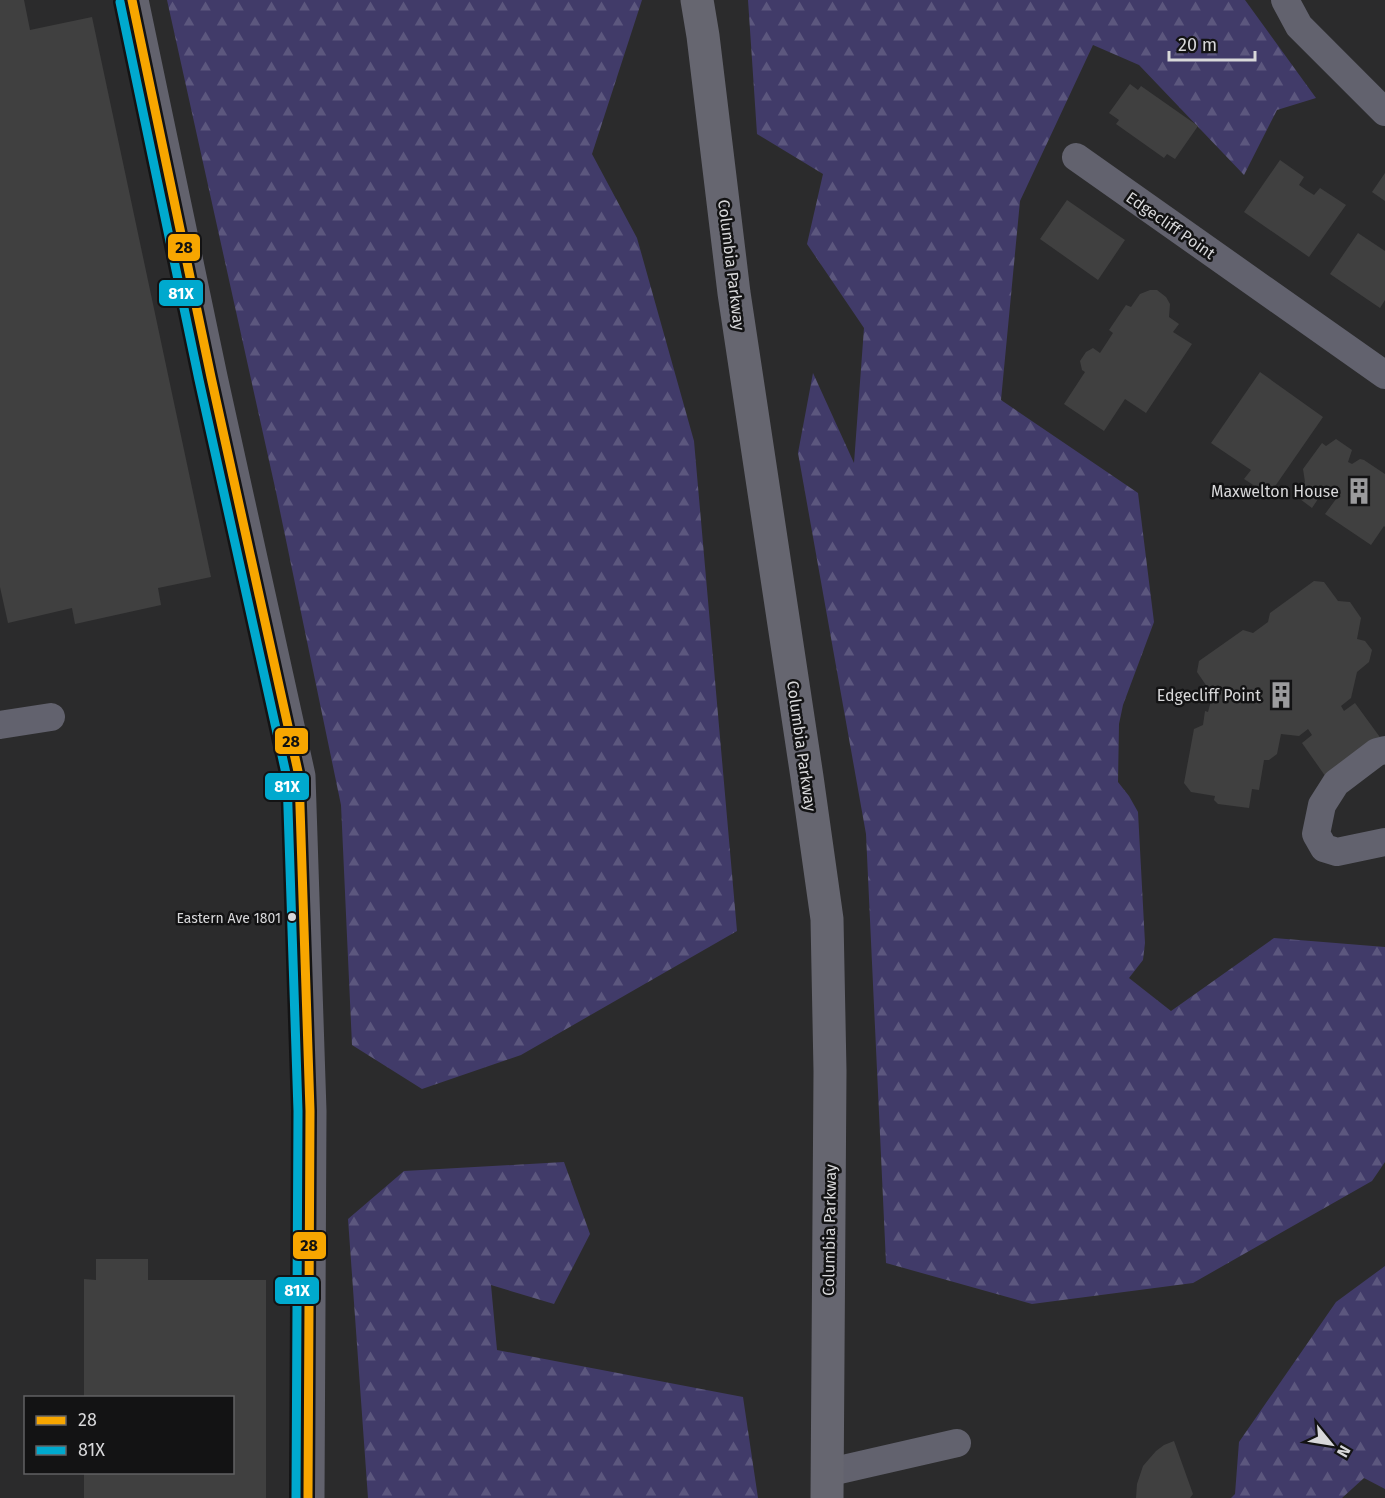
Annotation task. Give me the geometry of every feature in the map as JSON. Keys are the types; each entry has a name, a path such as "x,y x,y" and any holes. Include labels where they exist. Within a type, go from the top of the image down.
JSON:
{"highway":[{"name":"Columbia Parkway","path":"700,16 736,305 827,919 830,1071 827,1486"}],"main road":[{"path":"132,0 211,377 299,776 310,1111 308,1498"}],"street":[{"path":"1285,0 1299,26 1385,112"},
{"name":"Edgecliff Point","path":"1076,158 1385,375"},
{"path":"0,725 51,717"},
{"path":"1385,750 1377,752 1336,783 1322,805 1316,834 1324,848 1337,852 1385,842"},
{"path":"827,1486 957,1443"}],"green space":[{"path":"167,0 642,0 592,154 637,238 694,441 737,931 521,1055 422,1089 352,1045 341,805 276,492"},
{"path":"748,0 1245,0 1316,98 1277,110 1244,175 1139,65 1093,45 1020,201 1001,400 1138,493 1154,622 1123,705 1119,724 1118,782 1138,812 1145,943 1143,960 1129,978 1171,1011 1274,938 1385,947 1385,1162 1372,1181 1193,1283 1032,1304 886,1263 866,834 798,453 813,373 854,463 864,328 807,244 823,174 757,134"},
{"path":"564,1162 590,1234 554,1304 491,1285 497,1350 743,1397 758,1498 368,1498 348,1219 404,1171"},
{"path":"1385,1266 1385,1489 1364,1478 1342,1498 1231,1498 1235,1494 1239,1442 1336,1302"}],"building":[{"path":"0,0 24,0 30,30 92,17 211,577 158,588 161,605 75,624 72,608 8,623 0,587"},
{"path":"1130,84 1138,90 1141,86 1198,126 1175,159 1167,154 1164,158 1116,124 1119,120 1109,113"},
{"path":"1280,160 1304,177 1299,185 1306,190 1314,195 1320,188 1346,205 1309,257 1244,212"},
{"path":"1385,173 1385,201 1372,192"},
{"path":"1067,200 1125,240 1098,280 1040,239"},
{"path":"1358,233 1385,251 1385,300 1380,308 1330,274"},
{"path":"1157,290 1166,297 1170,304 1169,317 1179,324 1173,332 1192,344 1146,413 1125,399 1104,431 1064,404 1085,372 1082,370 1080,361 1086,352 1093,348 1100,353 1113,333 1109,330 1126,305 1131,307 1140,294"},
{"path":"1260,372 1323,417 1269,495 1244,479 1251,470 1211,443"},
{"name":"Maxwelton House","path":"1336,439 1352,450 1348,462 1352,464 1360,459 1364,460 1385,474 1385,527 1371,545 1325,514 1339,495 1330,489 1322,493 1312,508 1296,496 1305,482 1303,469 1322,443 1326,446"},
{"name":"Edgecliff Point","path":"1314,581 1324,582 1338,601 1350,602 1361,618 1357,639 1365,641 1372,650 1369,662 1357,672 1351,698 1341,706 1344,711 1355,703 1382,740 1328,780 1302,743 1312,735 1308,729 1299,736 1281,734 1277,754 1269,760 1264,760 1259,790 1252,789 1249,808 1218,804 1214,800 1215,796 1191,792 1184,783 1194,729 1203,725 1205,711 1208,712 1211,701 1208,701 1210,691 1197,672 1199,661 1243,630 1253,633 1268,622 1270,613"},
{"path":"96,1259 148,1259 148,1280 266,1280 266,1498 84,1498 84,1474 234,1474 234,1396 84,1396 84,1279 96,1280"},
{"path":"1174,1441 1193,1494 1190,1498 1136,1498 1137,1484 1143,1466 1156,1451"}],"transit line":[{"name":"28","path":"132,0 211,377 299,776 310,1111 308,1498"},
{"name":"81X","path":"120,2 199,380 287,778 298,1111 296,1498"}],"place":[{"name":"Maxwelton House","path":"1359,491"},
{"name":"Edgecliff Point","path":"1281,695"},
{"name":"Eastern Ave 1801","path":"292,917"}]}
